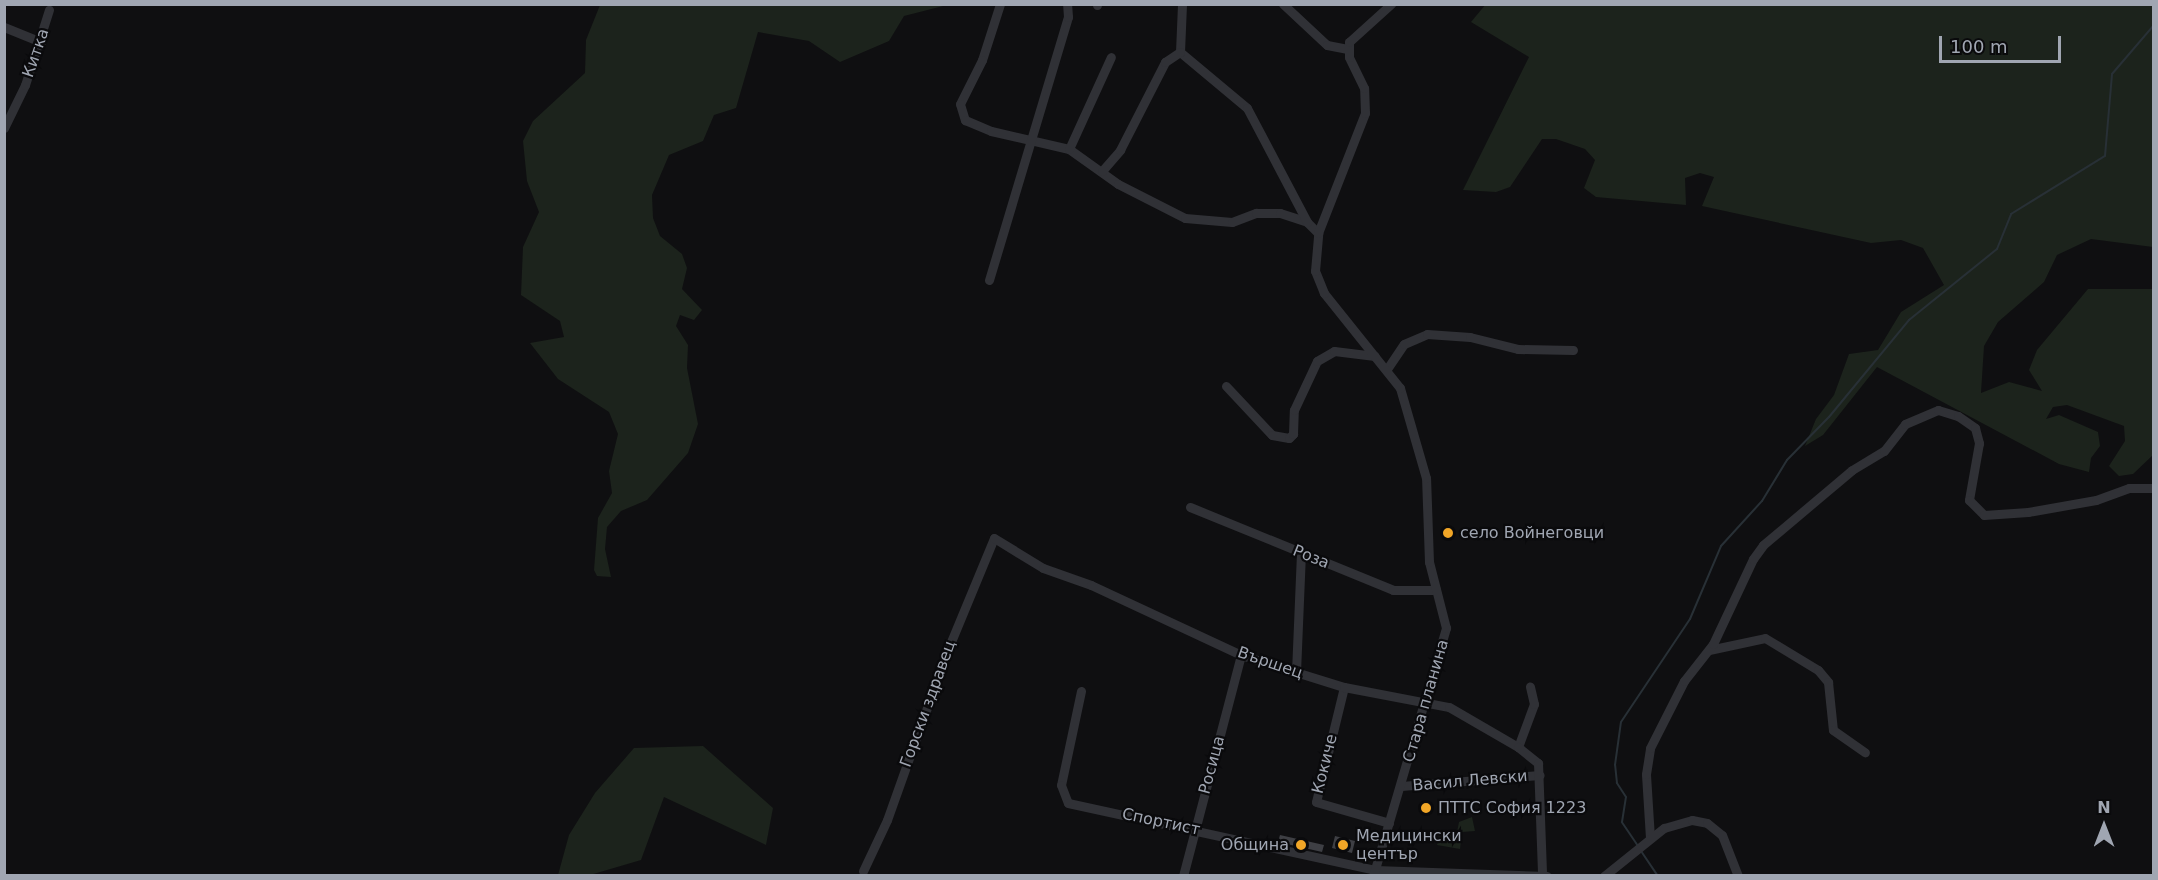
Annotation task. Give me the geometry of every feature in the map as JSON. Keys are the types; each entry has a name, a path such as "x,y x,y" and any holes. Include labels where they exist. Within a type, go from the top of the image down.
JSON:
{"street":[{"path":"1000,4 982,60 960,104 961,114 991,131 1033,138 1069,149 1102,171 1185,218 1232,222 1273,212 1307,222"},
{"path":"989,280 1033,138 1067,4"},
{"path":"1180,52 1182,4"},
{"path":"1283,4 1327,45 1348,49 1353,34 1391,4"},
{"name":"Китка","path":"4,128 41,42 49,10"},
{"path":"4,27 41,42"},
{"name":"Стара планина","path":"1348,49 1364,88 1365,113 1318,233 1315,271 1324,293 1400,388 1426,478 1430,535 1429,562 1446,628 1428,700 1374,873"},
{"path":"1102,171 1120,150 1165,62 1180,52"},
{"path":"1180,52 1247,108 1307,222 1318,233"},
{"path":"1069,149 1111,57"},
{"path":"1387,369 1404,344 1427,334 1470,337 1518,349 1573,350"},
{"path":"1226,386 1272,435 1289,438 1293,434 1294,410 1317,361 1334,351 1375,356"},
{"path":"1650,838 1648,755 1680,687 1708,650 1763,545 1851,470 1881,455 1905,424 1927,411 1948,411 1975,428 1979,444 1969,500 1984,515 2028,512 2107,498 2129,488 2154,488"},
{"name":"Роза","path":"1190,507 1393,590 1436,590"},
{"name":"Вършец","path":"994,538 1043,568 1091,585 1241,654 1344,687 1428,700 1457,710 1537,760 1540,775"},
{"name":"Горски здравец","path":"863,871 994,538"},
{"path":"1296,672 1300,553"},
{"path":"1708,650 1765,638 1818,670 1828,682 1833,730 1865,752"},
{"name":"Росица","path":"1184,876 1241,654"},
{"path":"1518,747 1534,704 1530,686"},
{"name":"Кокиче","path":"1344,687 1316,802 1389,823"},
{"name":"Спортист","path":"1081,691 1063,796 1068,803 1196,830 1374,873 1545,875"},
{"path":"1540,775 1545,875"},
{"name":"Васил Левски","path":"1401,786 1540,775"},
{"path":"1604,876 1650,838 1677,823 1707,823 1722,835 1738,876"}],"shaded area":[{"path":"1486,4 2153,5 2153,247 2091,239 2057,255 2044,282 1998,322 1984,346 1981,393 2009,382 2042,391 2029,370 2037,350 2088,289 2153,289 2153,455 2133,474 2119,476 2109,466 2125,441 2124,426 2067,405 2053,407 2046,419 2059,415 2098,432 2100,446 2091,458 2089,472 2059,464 1877,367 1823,435 1805,446 1816,419 1834,395 1849,354 1878,350 1901,312 1944,285 1923,248 1901,240 1871,243 1702,206 1714,177 1700,173 1685,178 1686,205 1596,197 1584,188 1595,160 1585,149 1556,139 1542,139 1510,187 1496,192 1463,190 1529,57 1471,22"},
{"path":"600,5 947,5 904,16 889,41 840,62 809,41 758,32 736,108 714,115 703,141 669,155 652,195 653,218 660,236 682,254 687,268 682,289 702,310 694,320 680,315 676,326 688,345 687,368 698,424 688,453 647,500 621,511 607,527 605,549 611,577 597,576 594,570 598,518 612,493 609,471 618,434 609,412 558,379 530,343 564,337 560,321 521,295 523,247 539,212 527,181 523,141 533,121 585,73 586,40"},
{"path":"703,746 773,808 766,845 664,797 641,860 590,875 558,875 569,835 595,793 634,748"},
{"path":"1472,817 1475,831 1462,832 1460,849 1437,845 1442,830 1457,832 1459,822"}],"building":[{"name":"Община","path":"1280,835 1324,845 1322,852 1278,842"},
{"name":"Медицински център","path":"1335,836 1355,841 1352,853 1332,848"}],"waterway":[{"path":"1638,846 1622,822 1626,797 1617,783 1615,765 1621,722 1690,619 1721,546 1762,501 1787,460 1829,417 1909,320 1997,249 2011,214 2105,156 2112,74 2154,25"},
{"path":"1641,851 1658,876"}],"place":[{"name":"село Войнеговци","path":"1448,533"},
{"name":"ПТТС София 1223","path":"1426,808"},
{"name":"Община","path":"1301,845"},
{"name":"Медицински център","path":"1343,845"}]}
